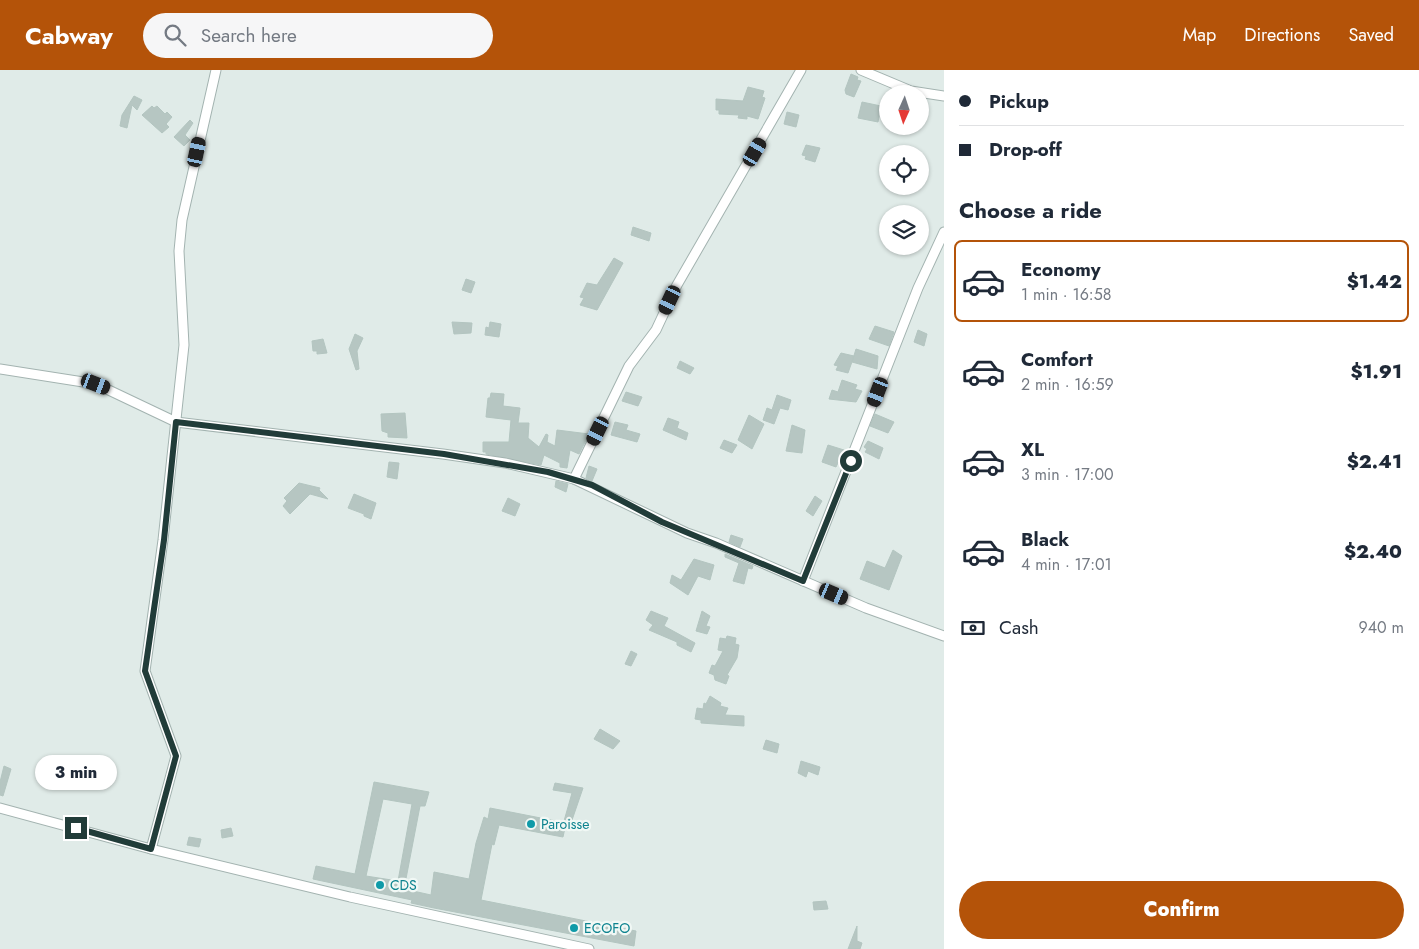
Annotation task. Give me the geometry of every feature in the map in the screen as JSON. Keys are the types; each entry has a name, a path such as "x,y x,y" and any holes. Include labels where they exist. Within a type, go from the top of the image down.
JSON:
{"street":[{"path":"151,849 176,756 145,671 164,540 184,345 179,251 184,213 216,70"},
{"path":"574,479 629,366 656,330 677,285 801,70"},
{"path":"861,70 911,91 944,96"},
{"path":"803,581 918,288 944,232"},
{"path":"0,369 96,384 176,422 452,455 505,463 574,479 592,485 662,522 803,581 944,636"},
{"path":"0,808 151,849 350,897 589,949"}],"building":[{"path":"851,74 858,77 857,80 861,81 854,97 846,94 845,90"},
{"path":"748,87 764,91 762,97 765,98 758,119 747,116 747,119 738,118 739,115 719,114 719,110 716,110 716,99 743,101"},
{"path":"134,96 142,100 137,110 132,105 127,128 120,126 122,115"},
{"path":"862,102 879,106 878,122 858,118"},
{"path":"152,106 154,108 157,106 165,114 167,112 172,117 166,124 169,127 162,133 142,115"},
{"path":"787,112 799,115 796,127 784,124"},
{"path":"190,120 193,123 185,135 190,140 184,146 174,137"},
{"path":"806,145 820,148 815,162 805,159 806,156 802,155"},
{"path":"633,227 651,233 649,241 631,235"},
{"path":"614,258 623,263 597,310 580,305 584,298 580,297 587,283 597,285"},
{"path":"466,279 475,282 471,293 462,290"},
{"path":"452,322 472,323 471,333 454,334"},
{"path":"490,322 501,324 499,337 485,335 486,327 489,328"},
{"path":"875,326 894,332 889,346 869,339"},
{"path":"918,330 927,334 924,346 914,342"},
{"path":"355,334 363,338 357,351 359,369 356,370 349,349"},
{"path":"323,339 327,353 317,354 317,351 313,351 312,341"},
{"path":"856,349 878,356 877,369 852,362"},
{"path":"841,353 854,356 848,373 836,370 838,366 834,365"},
{"path":"680,361 694,368 690,374 677,368"},
{"path":"842,380 857,385 855,389 862,391 856,402 829,399 832,390 838,392"},
{"path":"626,392 642,397 638,406 622,401"},
{"path":"491,393 504,394 503,406 520,408 518,423 529,423 528,438 539,447 546,434 548,435 547,442 555,446 557,430 589,434 579,454 570,450 567,468 560,467 560,463 544,455 541,465 483,452 483,442 509,442 511,420 486,417 488,398 490,398"},
{"path":"777,395 791,400 788,410 780,408 774,424 763,420 767,408 772,410"},
{"path":"405,413 407,438 388,437 388,433 382,431 381,414"},
{"path":"875,414 894,422 888,433 870,426"},
{"path":"749,415 764,424 752,449 738,440"},
{"path":"668,418 679,422 677,428 688,433 686,440 663,430"},
{"path":"615,422 628,425 626,430 640,434 637,442 611,435"},
{"path":"792,425 805,430 802,453 786,451"},
{"path":"724,440 737,445 732,453 720,448"},
{"path":"868,441 883,448 879,459 865,452 867,449 864,447"},
{"path":"828,445 844,450 836,467 822,462"},
{"path":"389,462 399,463 397,479 387,477"},
{"path":"589,466 597,469 592,481 586,478"},
{"path":"556,481 568,484 566,492 555,487"},
{"path":"299,483 320,488 319,490 328,499 310,494 290,514 283,506 287,501 284,498"},
{"path":"354,494 376,503 371,519 348,508"},
{"path":"815,496 822,501 813,516 806,511"},
{"path":"508,498 520,504 515,516 502,511"},
{"path":"731,535 743,539 740,547 729,542"},
{"path":"893,550 902,556 889,590 860,579 867,561 885,568"},
{"path":"725,554 753,566 752,569 748,568 744,584 733,581 739,563 725,557"},
{"path":"694,559 714,565 710,580 698,576 688,595 670,583 672,575 681,580"},
{"path":"651,611 668,618 664,626 695,643 691,652 677,645 677,642 649,630 653,625 646,620"},
{"path":"702,611 710,616 706,626 710,627 707,634 696,631"},
{"path":"727,636 736,638 735,644 739,645 737,658 727,675 729,676 726,684 715,680 714,675 709,673 712,665 715,666 723,651 718,650 720,638 726,639"},
{"path":"631,651 637,654 631,666 625,664"},
{"path":"710,696 721,703 720,706 728,708 725,715 744,716 744,726 701,723 701,720 695,719 697,708 703,709 704,703 706,704"},
{"path":"600,729 620,741 613,749 594,739"},
{"path":"766,740 779,744 777,753 763,749"},
{"path":"801,761 820,767 818,775 808,771 806,777 798,773"},
{"path":"4,766 11,769 3,796 0,795 0,782"},
{"path":"374,782 429,792 425,806 420,806 404,889 431,895 434,872 469,879 476,843 484,817 488,819 490,808 566,823 563,837 499,825 494,845 492,844 481,900 636,931 634,946 434,908 411,903 412,900 313,879 316,866 355,874","holes":["383,799 412,804 398,881 366,876"]},
{"path":"555,783 583,788 571,823 564,821 572,793 553,790"},
{"path":"231,828 233,836 222,838 221,830"},
{"path":"189,837 201,839 199,847 187,845"},
{"path":"826,901 828,909 814,910 813,902"},
{"path":"857,926 857,941 862,943 860,949 848,949"}],"place":[{"name":"Paroisse","path":"531,824"},
{"name":"CDS","path":"380,885"},
{"name":"ECOFO","path":"574,928"}],"route":[{"path":"76,828 151,849 176,756 145,671 164,540 176,422 229,430 444,454 505,463 548,472 592,485 662,522 803,581 851,461"}]}
